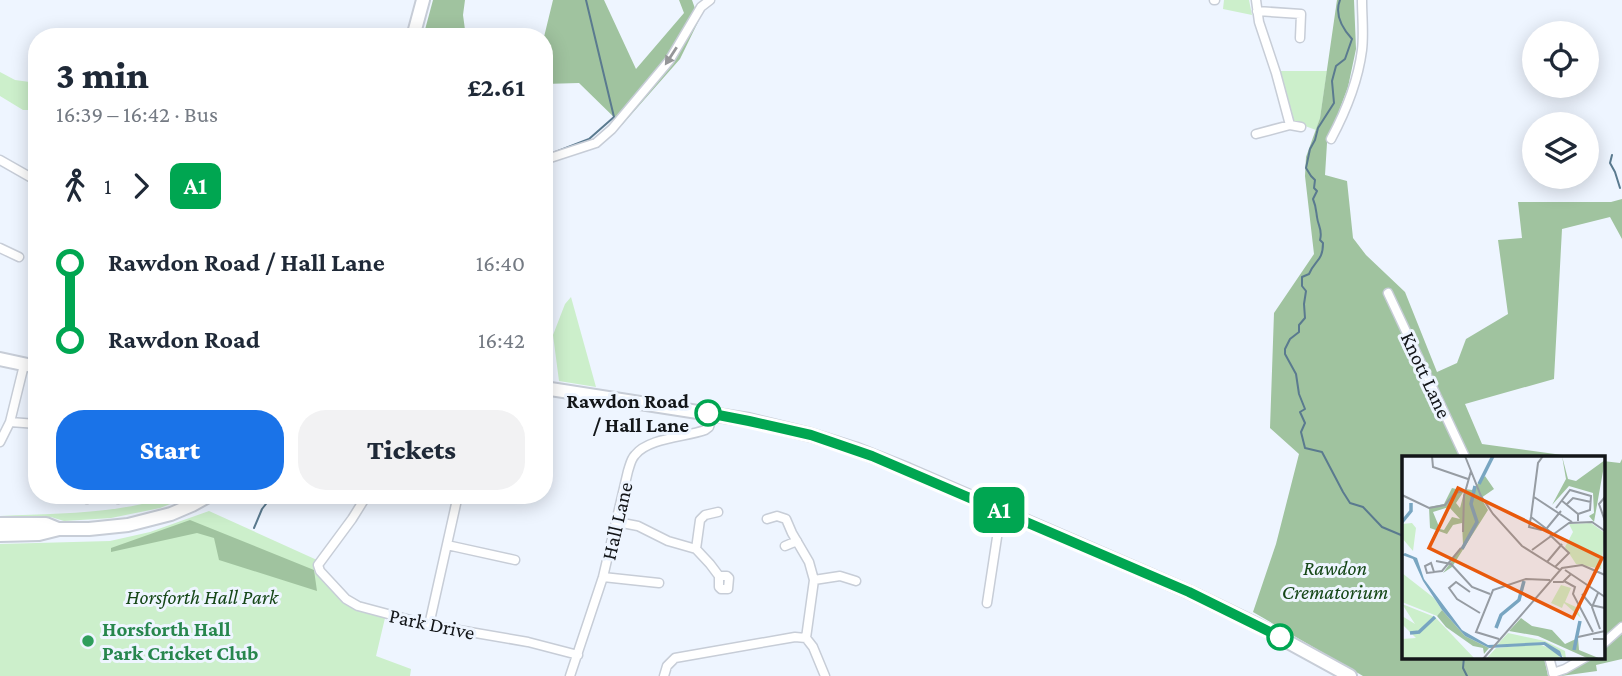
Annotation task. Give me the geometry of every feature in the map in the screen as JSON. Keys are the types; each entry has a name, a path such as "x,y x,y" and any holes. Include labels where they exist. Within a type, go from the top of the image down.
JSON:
{"main road":[{"path":"415,28 423,0"},
{"path":"0,359 28,366"},
{"path":"553,389 713,414 783,428 846,446 908,470 1189,592 1258,625 1350,676"},
{"path":"0,535 39,534 59,529 109,528 147,521 194,504"},
{"path":"0,524 46,524 59,529"}],"street":[{"path":"553,157 596,143 612,129 668,61 701,6 710,0"},
{"path":"1256,0 1259,22 1290,125"},
{"path":"1331,139 1344,115 1362,50 1362,0"},
{"path":"1257,11 1301,14 1300,38"},
{"path":"1256,134 1290,125 1301,127"},
{"path":"0,160 28,176"},
{"path":"0,248 19,257"},
{"name":"Knott Lane","path":"1388,293 1465,456"},
{"path":"0,442 28,372"},
{"name":"Hall Lane","path":"570,676 603,578 631,461 636,453 649,445 705,430 709,427 713,414"},
{"path":"10,422 28,423"},
{"name":"Park Drive","path":"361,504 318,565 346,599 369,610 429,625 527,642 578,655"},
{"path":"429,625 456,504"},
{"path":"987,603 1001,511"},
{"path":"696,549 702,517 718,512"},
{"path":"767,519 784,517 809,562 814,580 806,638 813,647 824,676"},
{"path":"617,522 638,526 668,541 696,549 719,576"},
{"path":"785,546 797,541"},
{"path":"447,545 515,560"},
{"path":"814,580 840,576 856,581"},
{"path":"603,578 659,583"},
{"path":"1604,643 1622,627"},
{"path":"664,676 667,666 676,658 795,637 806,638"},
{"path":"1549,658 1554,675 1584,658"}],"green space":[{"path":"433,0 465,0 465,28 425,28"},
{"path":"553,0 604,0 636,69 684,13 679,0 692,0 699,20 680,59 622,125 579,83 553,84 553,28 546,28"},
{"path":"1224,0 1249,0 1252,15 1223,9"},
{"name":"Rawdon Crematorium","path":"1337,0 1354,0 1356,49 1348,87 1327,143 1325,175 1347,181 1353,238 1366,255 1405,292 1437,372 1457,363 1466,339 1508,314 1498,240 1522,238 1518,202 1611,202 1622,199 1622,239 1610,217 1562,229 1554,379 1465,404 1482,444 1570,456 1402,456 1402,658 1544,658 1548,676 1363,676 1253,612 1276,544 1299,454 1270,428 1274,313 1314,254 1305,176 1306,157 1320,118"},
{"path":"1276,71 1327,71 1316,130 1294,122"},
{"path":"0,72 15,80 28,82 28,110 23,110 0,96"},
{"path":"571,297 596,387 559,381 553,335 565,304"},
{"path":"1622,459 1622,659 1596,665 1597,671 1561,676 1583,658 1604,658 1604,461 1620,463"},
{"path":"170,504 111,518 64,521 51,517 0,518 0,516 109,510"},
{"name":"Horsforth Hall Park","path":"209,511 317,560 315,570 338,596 352,606 385,618 376,656 411,669 410,676 0,676 0,544 110,541 150,532"},
{"path":"190,520 314,570 317,591 219,560 214,538 197,533 111,552 111,548"}],"waterway":[{"path":"553,153 589,139 614,117 586,0"},
{"path":"1340,0 1340,21 1352,39 1345,59 1336,66 1332,81 1334,103 1318,128 1306,168 1315,180 1314,188 1317,191 1313,199 1323,249 1309,274 1302,277 1302,286 1306,291 1305,318 1299,325 1299,332 1290,339 1285,354 1296,374 1305,409 1300,412 1305,423 1301,432 1305,448 1322,452 1350,503 1363,507 1382,527 1402,536"},
{"path":"1612,155 1610,163 1620,188"},
{"path":"254,528 266,504"},
{"path":"1464,658 1463,668 1467,676"}],"bus line":[{"name":"A1","path":"708,413 811,435 872,456 1189,592 1280,637"}],"place":[{"name":"Rawdon Road / Hall Lane","path":"708,413"},
{"name":"Horsforth Hall Park Cricket Club","path":"88,641"}]}
